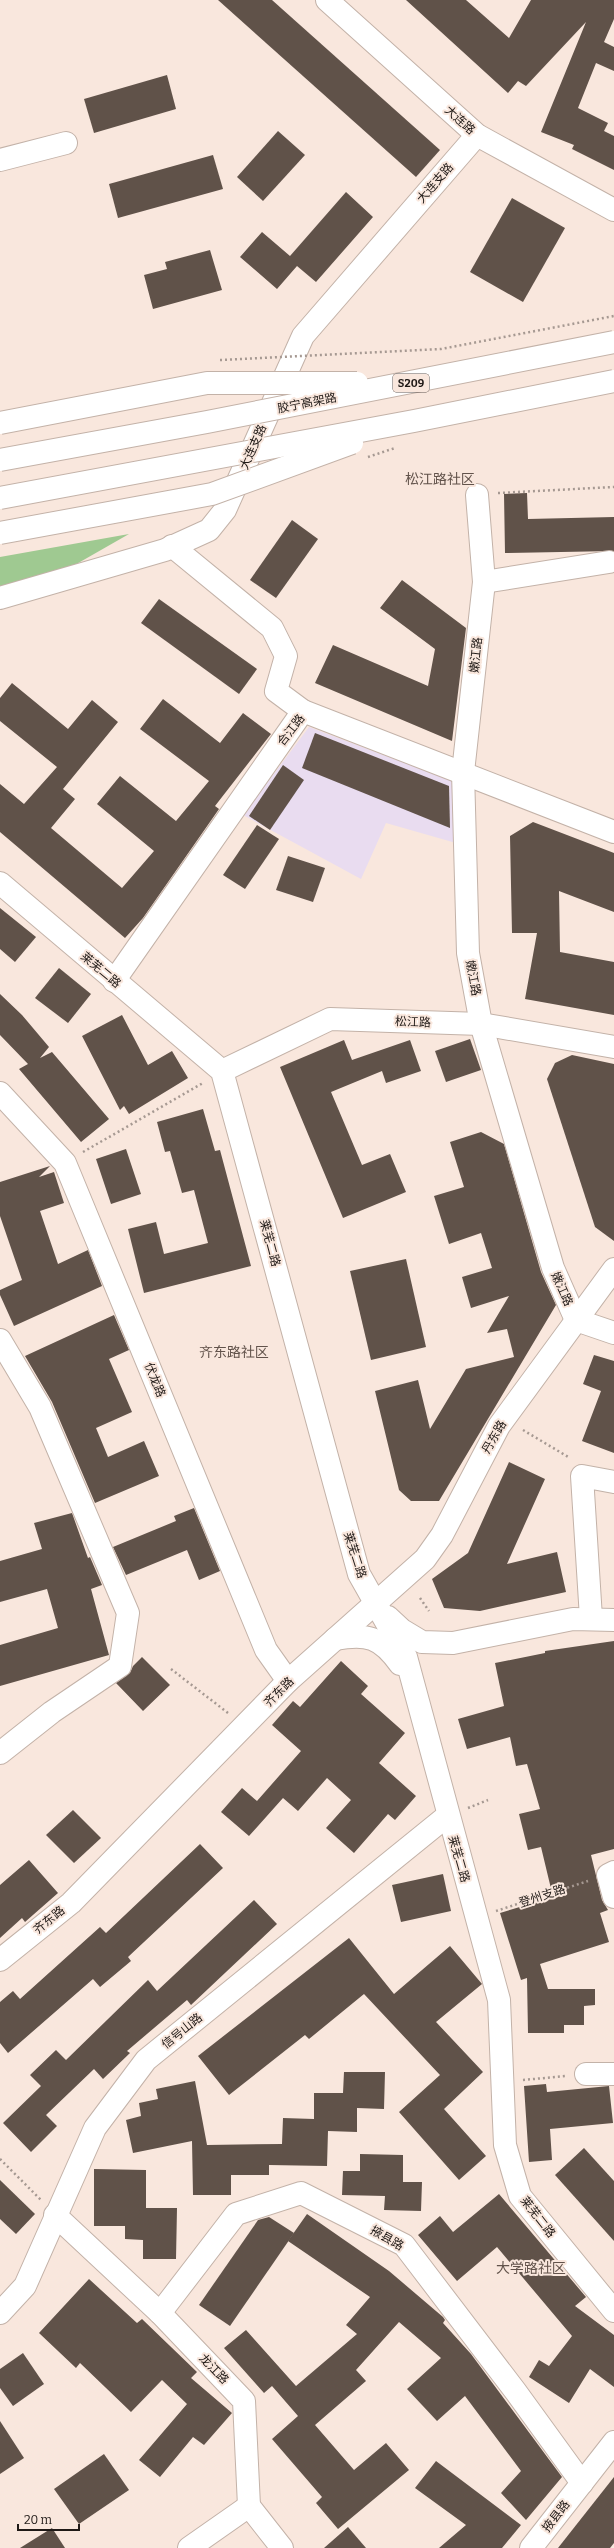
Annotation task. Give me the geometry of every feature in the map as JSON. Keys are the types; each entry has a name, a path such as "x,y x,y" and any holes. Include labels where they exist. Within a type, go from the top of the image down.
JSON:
{"main road":[{"name":"大连路","path":"327,0 477,135 614,210"},
{"name":"大连支路","path":"0,598 165,550 209,530 225,510 303,336 477,135"},
{"path":"0,160 66,143"},
{"name":"胶宁高架路","path":"0,460 406,384 614,342"},
{"path":"0,498 414,421 614,381"},
{"path":"0,423 207,383 406,384"},
{"path":"0,532 212,494 414,421"},
{"name":"嫩江路","path":"477,494 484,582 463,772 468,953 481,1024 553,1268 576,1320 614,1333"},
{"path":"172,546 272,628 286,656 276,691 303,711"},
{"path":"484,582 609,562"},
{"name":"合江路","path":"114,981 303,711 614,832"},
{"name":"莱芜二路","path":"0,883 114,981 215,1076 359,1574 406,1657 447,1816 499,2000 505,2145 520,2196 614,2311"},
{"name":"松江路","path":"215,1076 330,1019 481,1024 614,1047"},
{"name":"伏龙路","path":"0,1093 66,1163 266,1650 288,1681"},
{"name":"丹东路","path":"375,1603 425,1559 442,1535 499,1426 614,1269"},
{"path":"0,1340 40,1407 128,1613 120,1666 52,1712 0,1753"},
{"path":"591,1618 582,1476 614,1482"},
{"path":"375,1603 402,1630 422,1642 453,1643"},
{"name":"齐东路","path":"0,1960 71,1902 288,1681 375,1603"},
{"path":"414,1689 415,1666 423,1654 453,1643 572,1619 591,1618 614,1620"},
{"path":"335,1639 355,1635 374,1638 391,1652 414,1689"},
{"name":"信号山路","path":"0,2313 25,2286 55,2215 95,2128 146,2060 447,1816"},
{"path":"611,1874 614,1897"},
{"path":"586,2074 614,2074"},
{"name":"掖县路","path":"160,2313 236,2214 301,2193 404,2245 516,2392 582,2483"},
{"name":"龙江路","path":"55,2215 160,2313 244,2401 249,2506"},
{"name":"掖县路","path":"531,2548 614,2442"},
{"path":"189,2548 249,2506 282,2548"}],"path":[{"path":"216,361 441,349 614,316"},
{"path":"477,494 614,487"},
{"path":"66,1163 215,1076"},
{"path":"519,1428 573,1460 582,1476"},
{"path":"420,1598 429,1611"},
{"path":"171,1670 244,1726"},
{"name":"登州支路","path":"476,1917 611,1874"},
{"path":"502,2082 586,2074"},
{"path":"0,2159 55,2215"}],"shaded area":[{"path":"309,727 455,782 456,843 386,823 361,879 243,815"}],"green space":[{"path":"129,534 73,566 0,589 0,557"}],"building":[{"path":"218,0 272,0 440,150 416,177"},
{"path":"406,0 466,0 509,38 531,0 614,0 614,19 604,42 614,47 614,71 596,63 578,108 608,123 604,131 614,136 614,170 572,149 574,145 541,132 586,22 526,86 518,81 508,93"},
{"path":"167,75 176,109 94,133 84,99"},
{"path":"278,131 305,155 263,201 237,177"},
{"path":"213,155 223,189 118,218 109,184"},
{"path":"346,192 373,217 316,282 297,266 277,289 240,257 262,232 290,256"},
{"path":"512,198 565,228 523,302 470,272"},
{"path":"210,250 222,290 153,309 144,275 167,269 165,262"},
{"path":"527,493 528,519 614,517 614,551 505,553 504,494"},
{"path":"292,520 318,539 276,598 250,580"},
{"path":"402,580 466,628 452,741 315,683 333,645 428,686 435,649 380,608"},
{"path":"159,599 257,669 239,694 141,623"},
{"path":"12,683 68,729 92,700 118,722 63,789 75,799 51,828 122,888 154,851 97,804 120,776 176,821 209,781 140,729 163,699 220,743 243,713 271,734 215,806 219,809 143,918 125,938 0,832 0,784 24,804 57,767 0,721 0,698"},
{"path":"315,733 449,786 450,828 302,768"},
{"path":"283,765 304,780 270,830 249,816"},
{"path":"533,822 614,853 614,912 559,891 560,952 614,962 614,1015 525,999 537,933 512,933 510,836"},
{"path":"257,825 279,839 245,889 223,875"},
{"path":"288,856 325,868 313,902 276,890"},
{"path":"0,908 36,937 15,962 0,949"},
{"path":"59,968 91,994 68,1023 35,998"},
{"path":"0,994 22,1015 49,1047 40,1058 52,1052 109,1119 81,1142 19,1069 28,1064 0,1035"},
{"path":"122,1015 148,1065 172,1051 188,1078 129,1114 124,1106 120,1110 82,1036"},
{"path":"470,1039 481,1070 446,1082 435,1051"},
{"path":"344,1040 352,1060 410,1040 421,1071 386,1083 382,1071 331,1092 362,1165 390,1154 406,1192 343,1218 280,1067"},
{"path":"572,1055 614,1064 614,1241 595,1227 547,1079 555,1063"},
{"path":"203,1109 215,1151 220,1150 251,1266 144,1293 128,1229 156,1222 164,1254 208,1243 194,1190 182,1193 170,1151 165,1152 157,1122"},
{"path":"481,1132 504,1144 541,1272 556,1305 439,1501 411,1501 399,1490 375,1391 418,1380 430,1429 466,1369 514,1357 507,1329 487,1333 509,1296 471,1308 462,1277 492,1268 481,1233 449,1244 434,1196 464,1187 450,1142"},
{"path":"126,1149 141,1194 111,1204 96,1159"},
{"path":"50,1166 39,1177 54,1172 64,1203 40,1211 58,1264 88,1250 102,1286 14,1326 0,1295 0,1290 22,1280 0,1216 0,1182"},
{"path":"406,1259 426,1347 371,1360 350,1271"},
{"path":"114,1315 129,1350 109,1359 132,1412 96,1428 108,1457 144,1441 159,1476 95,1503 52,1402 25,1356"},
{"path":"594,1355 614,1361 614,1453 582,1441 601,1391 583,1384"},
{"path":"509,1462 545,1479 507,1564 557,1552 566,1592 480,1611 444,1608 432,1579 468,1553"},
{"path":"194,1508 220,1571 199,1580 187,1550 126,1575 113,1547 176,1521 174,1516"},
{"path":"72,1513 88,1558 90,1557 102,1585 91,1589 109,1655 0,1686 0,1645 58,1628 47,1589 0,1602 0,1561 42,1549 34,1523"},
{"path":"614,1641 614,1849 591,1855 602,1900 608,1910 600,1913 609,1942 540,1964 548,1989 595,1989 595,2005 584,2006 584,2025 564,2025 564,2033 528,2033 527,1978 521,1980 500,1913 553,1897 541,1847 528,1850 519,1814 540,1809 527,1764 516,1766 510,1737 467,1749 458,1719 504,1706 495,1663 545,1653 545,1651"},
{"path":"142,1657 170,1685 143,1711 116,1683 130,1673 133,1666"},
{"path":"341,1661 368,1686 361,1694 405,1733 379,1763 416,1796 395,1820 388,1814 354,1853 326,1828 351,1800 327,1778 298,1811 283,1798 249,1836 221,1812 242,1788 257,1801 301,1751 272,1725 293,1701 300,1707"},
{"path":"73,1810 101,1838 74,1863 46,1835"},
{"path":"200,1844 223,1868 128,1957 131,1961 100,1987 93,1979 8,2053 0,2043 0,2002 13,1991 20,1999 100,1927 106,1933"},
{"path":"29,1860 58,1893 25,1922 22,1918 0,1938 0,1885"},
{"path":"443,1874 451,1911 401,1922 392,1885"},
{"path":"254,1900 277,1924 191,2005 187,2000 127,2051 130,2053 103,2079 94,2069 46,2115 57,2126 31,2152 3,2123 41,2086 30,2075 56,2050 66,2060 148,1980 157,1991"},
{"path":"349,1938 394,1994 450,1946 482,1984 436,2022 483,2072 444,2109 486,2156 459,2180 399,2112 440,2075 364,1994 309,2039 305,2035 229,2095 198,2056"},
{"path":"344,2072 385,2072 384,2109 357,2108 357,2132 328,2131 327,2166 269,2165 269,2175 231,2175 231,2195 193,2195 192,2141 133,2153 126,2120 141,2116 139,2103 158,2099 156,2089 195,2081 207,2145 282,2144 283,2118 314,2119 314,2093 343,2093"},
{"path":"546,2084 547,2092 609,2086 613,2123 550,2129 552,2160 529,2162 524,2086"},
{"path":"584,2148 614,2181 614,2241 555,2175"},
{"path":"360,2154 403,2155 403,2182 422,2182 421,2211 384,2210 385,2196 342,2195 343,2171 360,2171"},
{"path":"94,2169 146,2170 146,2208 177,2208 176,2259 143,2259 143,2240 125,2239 125,2226 94,2226"},
{"path":"0,2180 35,2214 16,2234 0,2219"},
{"path":"499,2194 586,2297 575,2306 614,2335 614,2387 590,2369 569,2403 529,2377 539,2360 549,2366 572,2336 497,2247 457,2281 418,2235 440,2216 453,2232"},
{"path":"307,2214 389,2271 443,2317 445,2320 443,2323 471,2354 562,2477 526,2520 501,2493 521,2471 465,2396 437,2421 407,2389 441,2358 399,2322 356,2370 366,2381 315,2425 354,2470 386,2443 409,2470 338,2529 316,2503 322,2497 272,2439 298,2416 272,2386 264,2393 224,2348 246,2330 296,2386 357,2334 346,2325 370,2297 288,2241"},
{"path":"269,2217 294,2233 230,2326 199,2305 258,2220"},
{"path":"89,2279 137,2323 142,2319 197,2372 191,2378 232,2413 204,2445 193,2437 160,2477 139,2460 187,2404 162,2380 131,2412 80,2363 76,2368 39,2333"},
{"path":"23,2353 44,2384 13,2406 0,2388 0,2369"},
{"path":"0,2421 24,2458 0,2474"},
{"path":"104,2454 129,2490 79,2524 54,2489"},
{"path":"436,2461 521,2525 502,2548 439,2548 466,2525 415,2488"},
{"path":"614,2477 614,2543 610,2548 558,2548"},
{"path":"348,2527 366,2548 324,2548"},
{"path":"52,2528 65,2548 20,2548"}],"district":[{"name":"松江路社区","path":"440,479"},
{"name":"齐东路社区","path":"234,1352"},
{"name":"大学路社区","path":"531,2268"}]}
